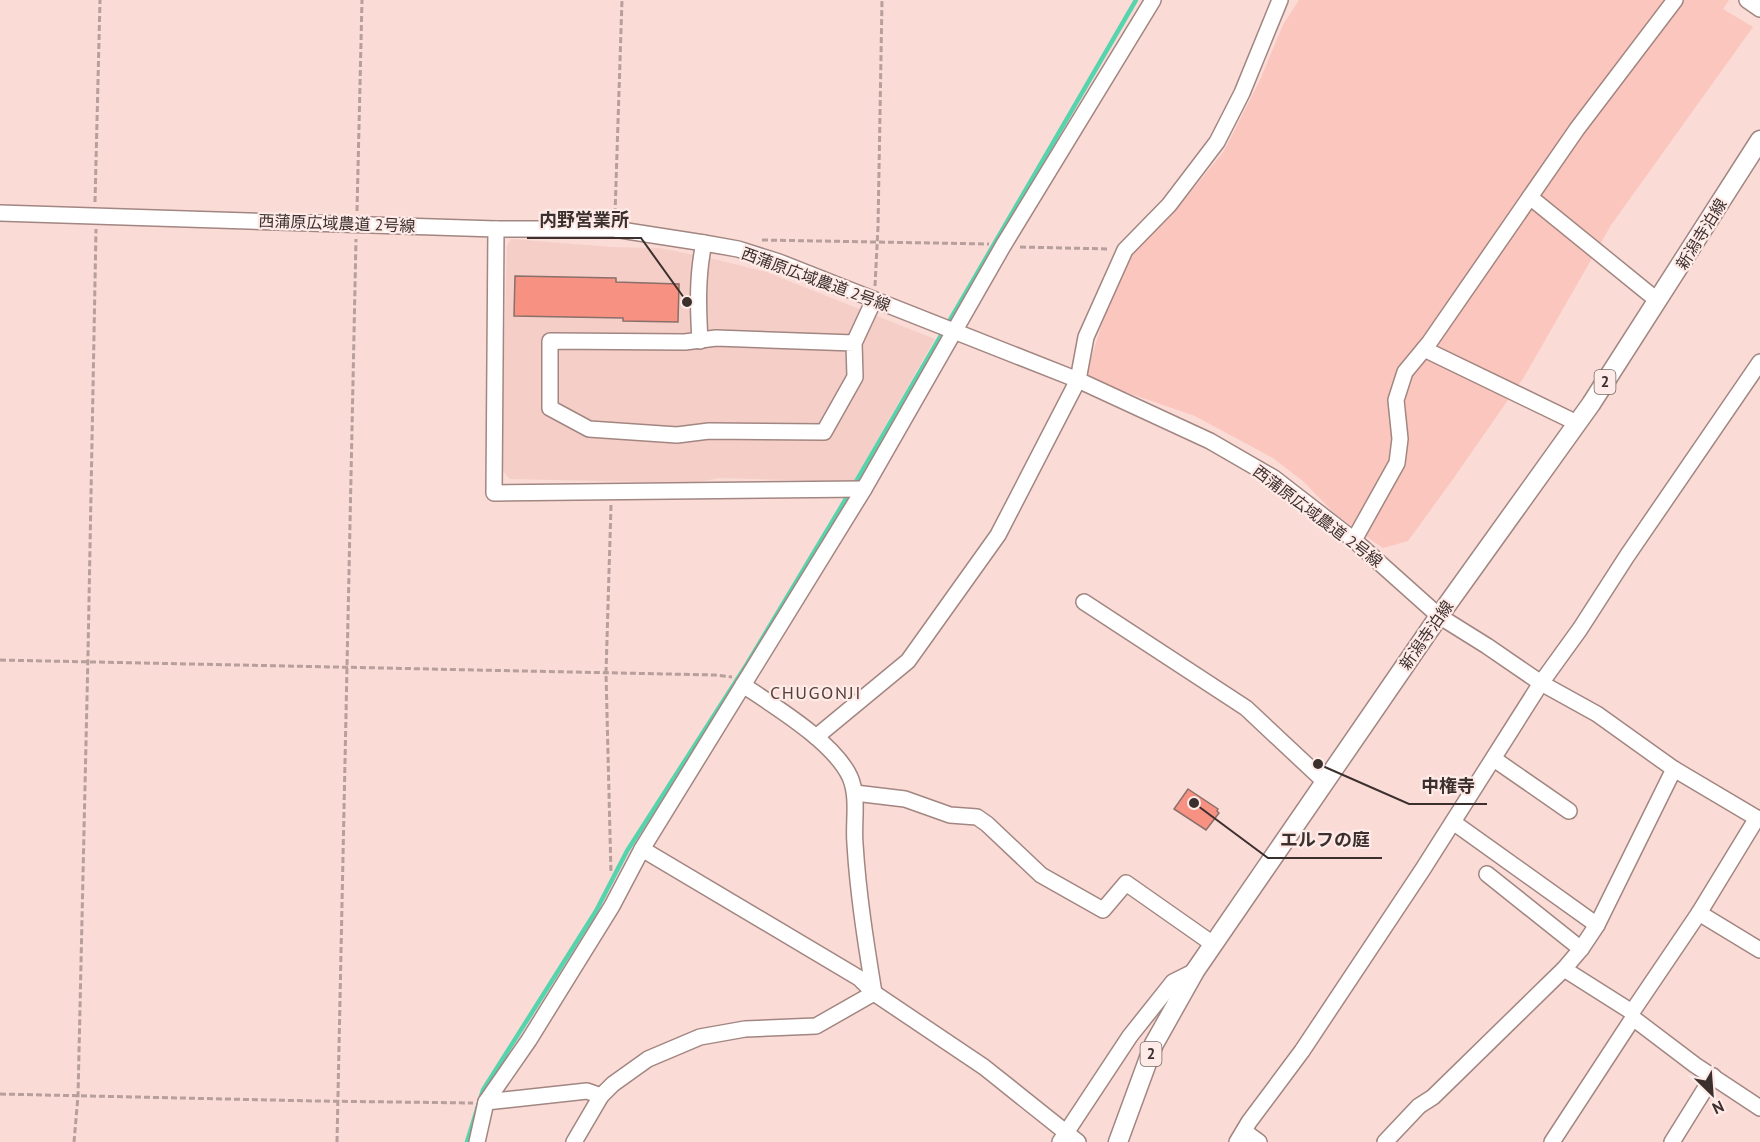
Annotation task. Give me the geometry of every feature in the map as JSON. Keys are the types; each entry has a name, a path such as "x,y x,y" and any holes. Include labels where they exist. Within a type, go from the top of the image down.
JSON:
{"main road":[{"name":"新潟寺泊線","path":"1118,1142 1154,1044 1195,971 1439,616 1577,423 1760,140"}],"street":[{"path":"477,1142 486,1102 529,1040 612,906 642,849 864,489 1003,246 1153,0"},
{"path":"816,737 908,661 998,535 1078,380 1086,337 1125,250 1169,205 1217,142 1242,93 1280,0"},
{"path":"1354,540 1397,463 1400,439 1396,400 1405,372 1424,350 1577,129 1675,0"},
{"path":"1747,0 1760,9"},
{"path":"1530,197 1658,301"},
{"name":"西蒲原広域農道 2号線","path":"0,213 496,229 614,229 738,249 779,262 1078,380 1219,446 1274,478 1354,540 1439,616 1541,683 1597,714 1674,769 1759,819"},
{"path":"496,229 494,493 864,489"},
{"path":"700,340 698,304 700,260 704,243"},
{"path":"854,343 716,338 685,342 550,341 550,408 589,429 677,435 709,431 824,432 855,377 854,343 874,300"},
{"path":"1424,350 1577,423"},
{"path":"1259,1142 1240,1137 1302,1051 1494,759 1541,683 1760,362"},
{"path":"1084,602 1246,708 1325,782"},
{"path":"743,686 816,737 849,775 855,793 854,843 862,924 874,993"},
{"path":"1494,759 1569,811"},
{"path":"1385,1142 1419,1106 1433,1097 1564,969 1581,949 1597,925 1674,769"},
{"path":"855,793 904,798 950,814 977,817 1041,875 1103,910 1126,883 1214,944"},
{"path":"1552,1142 1759,819"},
{"path":"1453,822 1597,925"},
{"path":"642,849 859,978 874,993 984,1067 1068,1139 1137,1027 1173,982 1195,971"},
{"path":"1487,874 1581,949"},
{"path":"1699,913 1760,950"},
{"path":"1564,969 1633,1015 1713,1076 1760,1108"},
{"path":"574,1142 601,1096 613,1084 648,1059 699,1037 745,1029 816,1026 874,993"},
{"path":"1672,1142 1713,1076"},
{"path":"486,1102 587,1091 601,1096"}],"path":[{"path":"74,1142 78,1096 88,661 100,0"},
{"path":"337,1142 362,0"},
{"path":"614,229 622,0"},
{"path":"874,300 882,0"},
{"path":"738,249 759,240 988,243 1003,246 1125,250"},
{"path":"611,492 606,673 612,906"},
{"path":"0,660 715,675 731,677 743,686"},
{"path":"0,1094 486,1102"}],"shaded area":[{"path":"1299,0 1729,0 1723,9 1753,27 1611,225 1524,377 1453,479 1408,541 1383,548 1335,514 1304,482 1273,458 1195,416 1085,378 1121,263 1179,206 1224,151 1260,80 1283,25"},
{"path":"511,239 611,247 660,248 718,260 766,272 935,339 853,482 719,478 694,483 510,479 501,469 507,246"}],"building":[{"path":"515,276 616,278 616,282 679,284 678,322 623,321 623,318 514,316"},
{"path":"1188,789 1218,809 1219,813 1206,830 1174,809"}],"waterway":[{"path":"854,485 1136,0"},
{"path":"467,1142 483,1090 596,911 627,851 747,664 850,492"}],"place":[{"name":"内野営業所","path":"687,302"},
{"name":"中権寺","path":"1318,764"},
{"name":"エルフの庭","path":"1194,803"}],"district":[{"name":"CHUGONJI","path":"816,693"}]}
